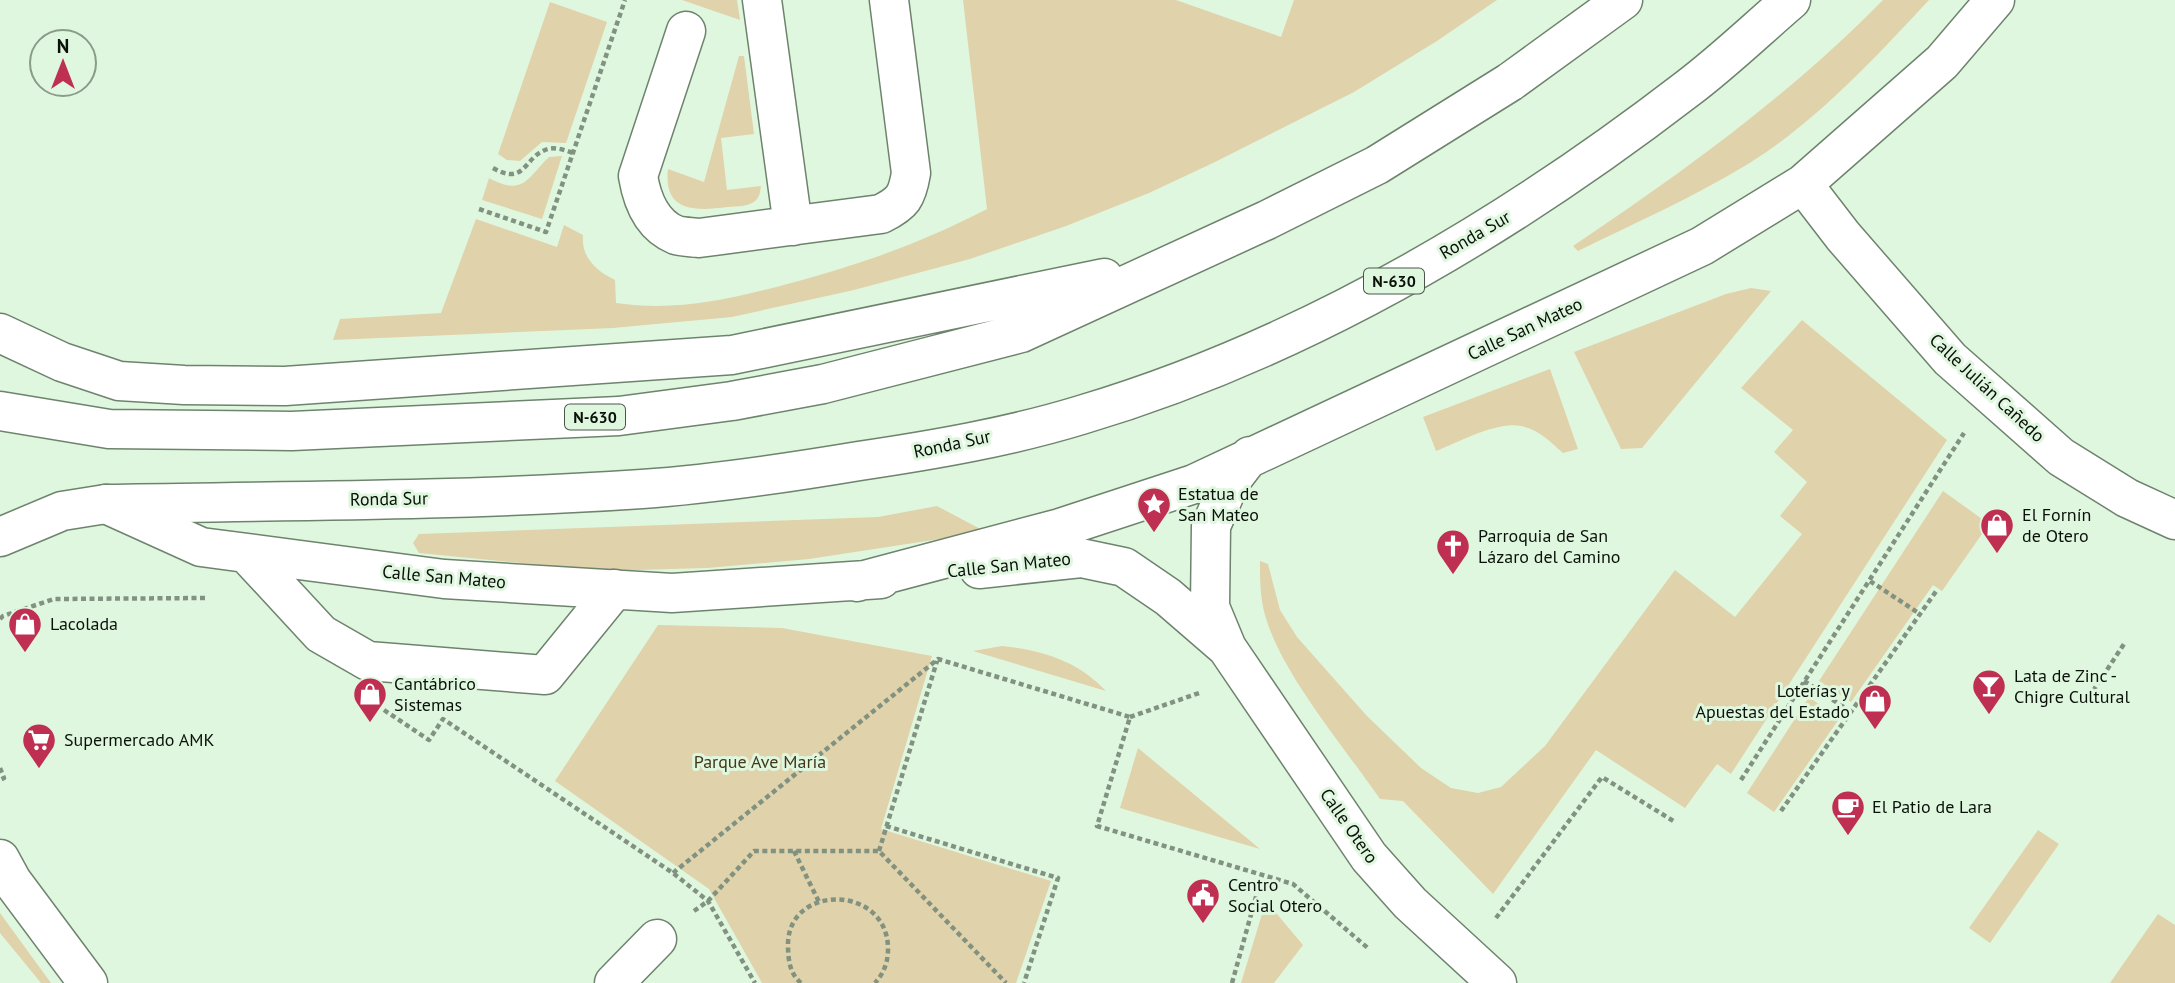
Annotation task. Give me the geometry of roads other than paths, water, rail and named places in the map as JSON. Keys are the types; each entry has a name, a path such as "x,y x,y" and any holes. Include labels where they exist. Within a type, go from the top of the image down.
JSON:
{"main road":[{"path":"762,0 793,226"},
{"path":"686,31 638,176 642,200 657,221 676,235 699,238 881,214 895,208 907,195 911,173 889,0"},
{"name":"N-630","path":"0,411 109,429 292,431 515,422 644,413 732,401 822,384 1021,333 1266,220 1377,164 1510,82 1623,0"},
{"name":"Ronda Sur","path":"0,537 62,511 106,504 496,497 647,489 799,471 939,449 1079,416 1166,387 1258,350 1343,309 1496,225 1566,178 1691,86 1790,0"},
{"name":"Calle San Mateo","path":"1237,662 1210,607 1211,526 1230,482 1250,456 1702,246 1803,184 1942,62 1995,0"},
{"name":"Calle Julián Cañedo","path":"1803,184 1843,236 1950,359 2061,457 2127,498 2175,520"},
{"path":"0,333 62,362 119,381 285,386 732,355 1168,264"},
{"path":"857,582 1060,528 1194,484 1250,456"},
{"name":"Calle San Mateo","path":"106,504 201,547 444,579 672,593 857,582 1081,558 1124,567 1168,597 1237,662"},
{"path":"246,553 321,634 368,662 545,675 615,589"},
{"name":"Calle Otero","path":"1237,662 1369,857 1410,903 1497,983"},
{"path":"0,859 12,881 88,983"},
{"path":"614,983 657,939"}],"place":[{"name":"Estatua de San Mateo","path":"1154,534"},
{"name":"El Fornín de Otero","path":"1997,555"},
{"name":"Parroquia de San Lázaro del Camino","path":"1453,576"},
{"name":"Lacolada","path":"25,654"},
{"name":"Lata de Zinc - Chigre Cultural","path":"1989,716"},
{"name":"Cantábrico Sistemas","path":"370,724"},
{"name":"Loterías y Apuestas del Estado","path":"1875,731"},
{"name":"Supermercado AMK","path":"39,770"},
{"name":"El Patio de Lara","path":"1848,837"},
{"name":"Centro Social Otero","path":"1203,925"}],"park label":[{"name":"Parque Ave María","path":"760,762"}]}
